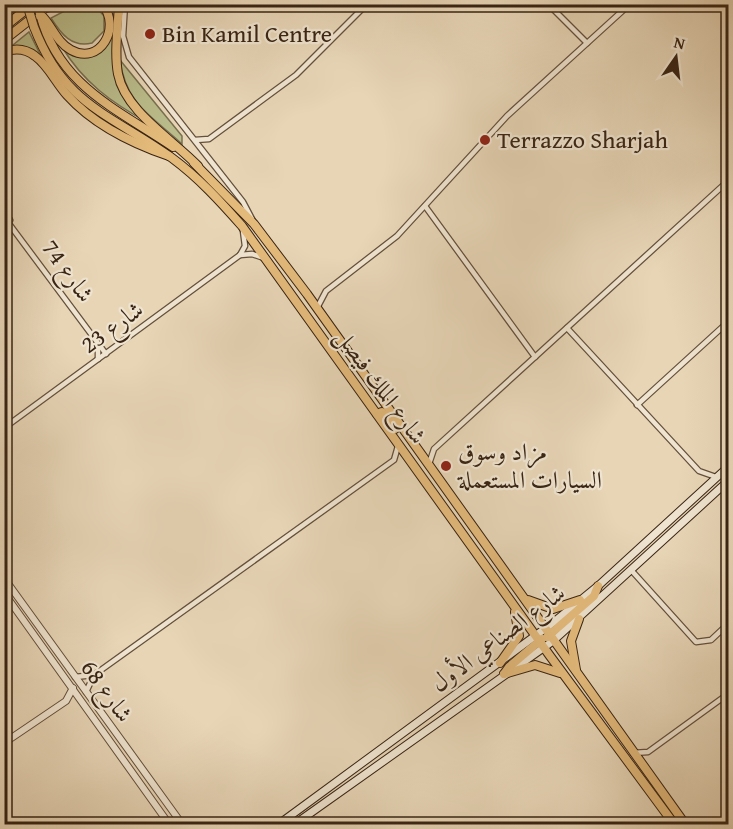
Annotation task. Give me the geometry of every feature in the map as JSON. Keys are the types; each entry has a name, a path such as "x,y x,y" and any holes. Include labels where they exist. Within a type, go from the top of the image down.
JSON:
{"highway":[{"path":"4,20 14,4"},
{"path":"4,27 41,7 62,4"},
{"path":"41,7 66,47 78,52 90,52 104,44 110,34 110,18 102,4"},
{"path":"119,4 117,66 124,92 139,113 173,141 198,166"},
{"path":"4,40 41,7"},
{"path":"4,52 17,49 33,54 66,94 91,117 118,135 169,156"}],"main road":[{"name":"شارع الملك فيصل","path":"27,4 34,27 50,61 76,93 107,119 169,156 210,190 242,226 539,642 673,824"},
{"name":"شارع الملك فيصل","path":"41,7 47,36 61,61 90,93 198,166 254,224 307,294 685,825"},
{"path":"377,414 381,411 395,429 399,425"},
{"name":"شارع الصناعي الأول","path":"279,825 500,663 539,642 703,483 717,477 729,467"},
{"name":"شارع الصناعي الأول","path":"549,634 579,619 729,481"},
{"path":"504,674 509,667 594,596 598,586"},
{"path":"525,599 538,606 553,609 580,600"},
{"path":"500,663 519,636 518,620 510,600"},
{"path":"577,674 571,641 579,619"},
{"path":"504,674 535,665 563,675"},
{"name":"شارع الصناعي الأول","path":"295,825 504,674"}],"street":[{"path":"4,12 9,4"},
{"path":"125,4 123,36 129,57 243,202 254,224"},
{"path":"194,140 209,139 296,75 367,4"},
{"path":"548,4 587,43"},
{"path":"317,309 319,300 326,291 391,242 507,116 630,4"},
{"path":"719,4 729,15"},
{"path":"206,154 209,139"},
{"path":"429,467 434,449 729,181"},
{"path":"425,206 535,357"},
{"name":"شارع 74","path":"4,211 98,344 102,356"},
{"name":"شارع 74","path":"4,217 11,223"},
{"path":"242,226 244,246 240,255 252,254 266,259"},
{"name":"شارع 23","path":"4,428 240,255"},
{"path":"307,294 326,291"},
{"path":"637,405 729,322"},
{"path":"567,328 699,471 703,483"},
{"path":"98,344 112,349"},
{"path":"98,344 102,356"},
{"path":"86,692 94,675 394,460 398,444"},
{"path":"416,450 434,449"},
{"path":"394,460 412,463"},
{"path":"699,471 717,477"},
{"path":"632,571 696,642 711,640 729,624"},
{"name":"شارع 68","path":"4,578 182,825"},
{"name":"شارع 68","path":"4,593 169,825"},
{"path":"75,677 94,675"},
{"path":"4,743 66,701 73,688"},
{"path":"633,753 648,752 729,694"},
{"path":"66,701 81,700"},
{"path":"644,768 648,752"}],"green space":[{"path":"76,5 94,5 104,16 104,31 92,43 73,42 63,34 51,18"},
{"path":"113,14 116,15 116,74 147,122 99,90 79,71 62,47 75,53 106,46 114,30"},
{"path":"29,32 41,56 8,49"},
{"path":"120,60 182,136 182,144 134,99 123,75"}],"place":[{"name":"Bin Kamil Centre","path":"150,34"},
{"name":"Terrazzo Sharjah","path":"485,140"},
{"name":"مزاد وسوق السيارات المستعملة","path":"446,466"}]}
